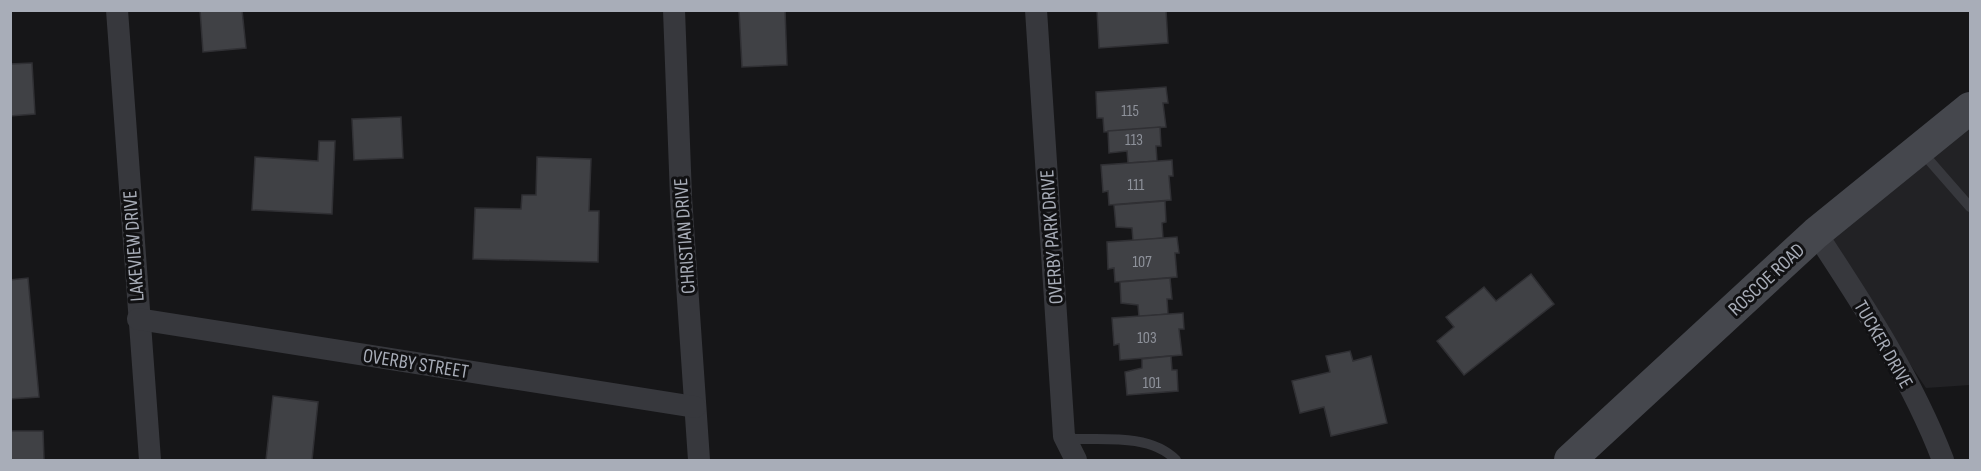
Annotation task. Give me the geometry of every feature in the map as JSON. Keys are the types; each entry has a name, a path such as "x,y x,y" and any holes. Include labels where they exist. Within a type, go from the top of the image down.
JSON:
{"main road":[{"name":"ROSCOE ROAD","path":"1570,460 1816,233 1971,108"}],"street":[{"name":"CHRISTIAN DRIVE","path":"674,10 681,197 699,460"},
{"name":"OVERBY PARK DRIVE","path":"1036,10 1065,439 1076,460"},
{"name":"LAKEVIEW DRIVE","path":"118,21 150,460"},
{"name":"TUCKER DRIVE","path":"1816,233 1877,326 1929,423 1943,460"},
{"name":"OVERBY STREET","path":"138,319 695,407"}],"lane":[{"path":"1920,149 1971,207"},
{"path":"1065,439 1134,441 1167,451 1176,460"}],"shaded area":[{"path":"1970,107 1970,385 1926,388 1821,232"}],"building":[{"path":"200,10 242,10 246,48 203,52"},
{"path":"739,10 785,10 787,65 742,67"},
{"path":"1097,10 1166,10 1168,43 1099,48"},
{"path":"32,63 35,114 10,116 10,64"},
{"path":"1166,87 1168,103 1163,103 1166,127 1104,132 1103,118 1097,118 1096,92"},
{"path":"401,117 403,158 354,160 352,119"},
{"path":"1160,127 1161,146 1156,146 1157,161 1128,163 1127,151 1109,153 1108,131"},
{"path":"319,141 335,141 332,214 252,210 255,157 318,161"},
{"path":"537,157 591,159 589,211 599,211 598,262 473,259 475,208 521,209 522,195 536,195"},
{"path":"1172,160 1173,176 1169,176 1171,200 1109,205 1108,191 1103,192 1101,165"},
{"path":"1165,201 1166,222 1162,223 1163,238 1133,241 1132,228 1116,227 1114,205"},
{"path":"1177,237 1179,253 1175,253 1177,277 1115,282 1114,268 1108,269 1107,242"},
{"path":"1531,274 1554,304 1464,375 1437,341 1454,327 1446,317 1484,287 1496,301"},
{"path":"28,278 39,397 10,399 10,280"},
{"path":"1170,278 1172,299 1167,299 1168,314 1139,317 1138,305 1121,303 1120,282"},
{"path":"1183,313 1184,329 1179,329 1182,355 1120,360 1119,344 1114,345 1112,318"},
{"path":"1350,351 1353,361 1371,356 1387,423 1331,436 1324,407 1300,413 1292,381 1330,372 1326,356"},
{"path":"1171,356 1172,370 1177,370 1178,391 1127,395 1125,372 1142,368 1142,359"},
{"path":"273,396 318,402 312,460 266,460"},
{"path":"10,431 43,431 44,460 10,460"}]}
